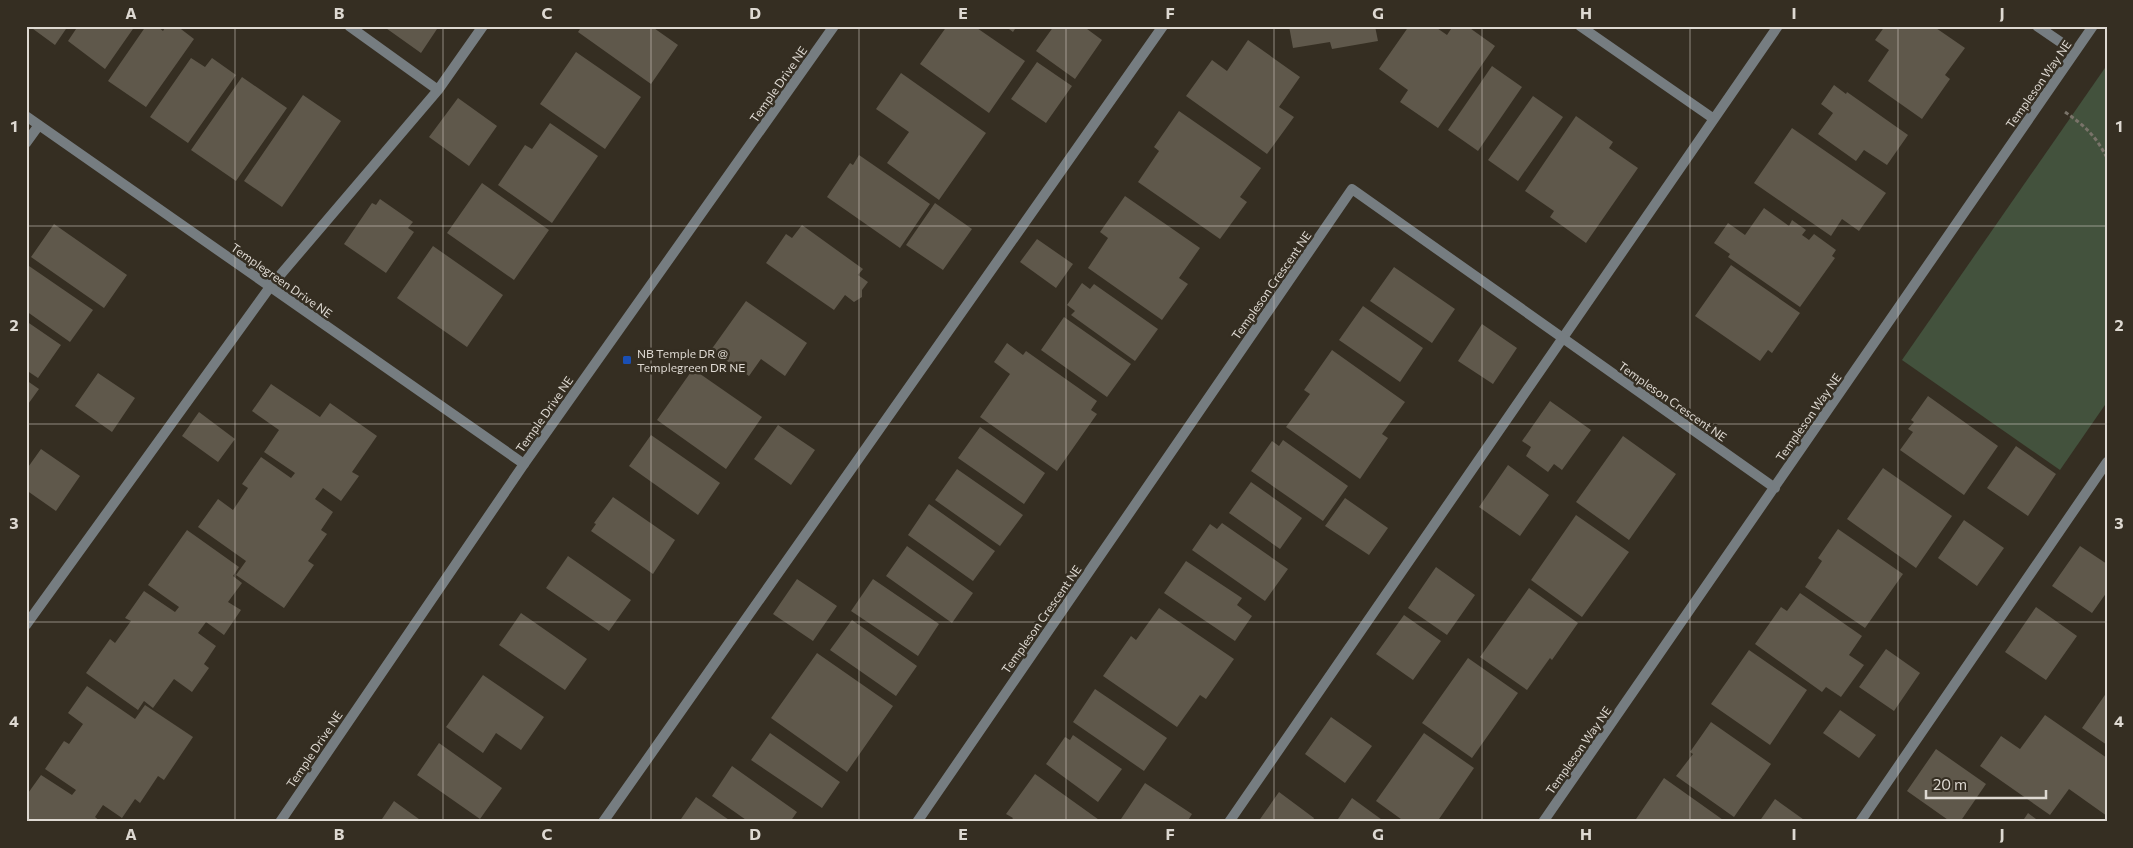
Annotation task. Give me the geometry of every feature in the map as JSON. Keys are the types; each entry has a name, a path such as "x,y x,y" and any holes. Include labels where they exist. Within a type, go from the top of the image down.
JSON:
{"street":[{"path":"350,26 438,90"},
{"path":"26,625 270,287 438,90 483,26"},
{"name":"Temple Drive NE","path":"280,822 524,464 834,26"},
{"path":"603,822 1163,26"},
{"path":"1580,26 1714,119"},
{"path":"1228,822 1564,339 1778,26"},
{"path":"2037,26 2075,52"},
{"name":"Templeson Way NE","path":"1543,822 2093,26"},
{"name":"Templegreen Drive NE","path":"26,116 524,464"},
{"path":"26,143 39,125"},
{"name":"Templeson Crescent NE","path":"917,822 1352,189 1775,488"},
{"path":"1860,822 2107,462"}],"path":[{"path":"2044,97 2086,126 2100,144 2107,158"}],"green space":[{"path":"2107,65 2107,402 2060,470 1902,360"}],"building":[{"path":"29,26 68,26 55,45"},
{"path":"78,26 135,26 105,69 68,41"},
{"path":"146,26 157,26 163,31 166,26 177,26 194,39 146,107 108,81"},
{"path":"383,26 439,26 421,53"},
{"path":"582,26 651,26 678,45 651,84 578,32"},
{"path":"947,26 974,26 1025,61 989,113 920,64"},
{"path":"1005,26 1017,26 1013,32"},
{"path":"1054,26 1083,26 1102,40 1075,79 1036,51"},
{"path":"1289,26 1375,26 1378,41 1332,49 1330,42 1293,48"},
{"path":"1409,26 1434,26 1447,35 1453,26 1467,26 1495,46 1438,128 1400,102 1408,90 1379,69"},
{"path":"1885,26 1933,26 1965,48 1945,75 1950,79 1922,119 1868,81 1889,50 1875,40"},
{"path":"1248,40 1300,77 1279,107 1294,117 1267,154 1186,96 1212,60 1227,71"},
{"path":"576,52 641,97 605,149 540,104"},
{"path":"191,58 205,67 212,58 236,75 188,143 150,117"},
{"path":"1037,62 1072,86 1046,123 1011,99"},
{"path":"1492,66 1522,87 1478,151 1448,130"},
{"path":"901,73 986,133 939,200 887,163 909,132 876,109"},
{"path":"242,77 287,108 236,181 191,150"},
{"path":"1834,85 1908,135 1887,165 1864,150 1856,161 1818,134 1833,113 1821,104"},
{"path":"303,95 341,121 282,207 244,181"},
{"path":"1533,96 1563,117 1518,181 1488,160"},
{"path":"458,98 497,126 469,166 429,137"},
{"path":"1179,111 1261,168 1240,197 1247,202 1220,239 1138,182 1159,151 1154,147"},
{"path":"1576,116 1613,142 1609,148 1638,168 1586,243 1550,217 1554,211 1525,191"},
{"path":"550,123 598,156 552,223 498,185 525,145 532,149"},
{"path":"1792,128 1886,193 1859,231 1842,219 1831,236 1754,183"},
{"path":"859,155 930,204 900,248 827,197 850,163 853,165"},
{"path":"482,183 549,230 514,280 447,233"},
{"path":"1125,196 1200,248 1179,278 1188,284 1162,320 1088,268 1108,238 1100,232"},
{"path":"380,199 413,222 408,228 414,232 386,273 344,244 372,203 376,205"},
{"path":"935,203 972,229 943,270 906,245"},
{"path":"1764,208 1789,226 1792,220 1806,230 1802,235 1809,240 1814,234 1836,250 1832,256 1835,258 1800,307 1728,257 1730,254 1714,243 1728,223 1745,235"},
{"path":"54,224 127,275 104,308 31,257"},
{"path":"802,225 863,269 858,275 868,282 862,290 862,297 854,302 845,295 834,310 766,263 786,234 792,238"},
{"path":"1037,239 1073,264 1056,288 1020,262"},
{"path":"433,246 503,295 467,347 397,298"},
{"path":"1731,265 1800,313 1772,353 1768,350 1760,361 1695,316"},
{"path":"29,266 93,310 70,342 26,311 26,270"},
{"path":"1394,267 1455,309 1432,343 1370,301"},
{"path":"1082,283 1090,289 1094,284 1158,329 1135,361 1071,315 1075,311 1067,305"},
{"path":"746,301 807,343 785,376 761,359 749,376 711,350"},
{"path":"1363,306 1423,348 1400,382 1339,340"},
{"path":"1064,317 1131,364 1107,397 1041,350"},
{"path":"26,321 61,345 38,378 26,370"},
{"path":"1482,324 1517,348 1493,384 1458,361"},
{"path":"1007,343 1023,355 1026,351 1097,401 1091,410 1097,414 1057,471 980,417 1010,374 994,362"},
{"path":"1332,350 1405,402 1382,434 1388,438 1360,479 1286,427 1310,394 1304,390"},
{"path":"693,369 762,417 726,469 657,420"},
{"path":"98,373 135,398 112,432 75,406"},
{"path":"26,380 39,389 26,407"},
{"path":"271,384 320,417 330,403 377,436 352,472 359,476 341,501 323,488 315,499 333,512 321,530 327,534 308,561 314,565 284,608 236,575 246,561 198,527 218,499 233,510 248,488 242,484 261,457 291,478 295,473 264,452 279,430 252,411"},
{"path":"1928,396 1998,446 1964,495 1900,450 1913,432 1908,429 1914,422 1911,420"},
{"path":"1550,401 1591,430 1562,470 1554,464 1548,472 1526,456 1531,447 1522,441"},
{"path":"199,412 235,439 218,462 182,436"},
{"path":"778,425 815,450 791,485 754,459"},
{"path":"980,427 1045,473 1024,504 958,458"},
{"path":"651,435 720,483 698,515 629,466"},
{"path":"1623,436 1676,474 1629,540 1576,502"},
{"path":"1283,440 1348,486 1323,521 1251,471 1272,441 1279,446"},
{"path":"2016,446 2056,474 2028,516 1987,488"},
{"path":"41,449 80,476 56,511 26,490 26,470"},
{"path":"1508,465 1549,495 1520,536 1479,507"},
{"path":"1883,468 1952,516 1916,568 1847,519"},
{"path":"957,469 1023,515 1000,546 935,500"},
{"path":"1251,482 1302,518 1280,549 1229,513"},
{"path":"613,497 675,540 653,574 591,531 596,524 594,523"},
{"path":"1345,498 1388,528 1369,555 1325,526"},
{"path":"929,504 995,551 973,581 908,535"},
{"path":"1576,515 1629,552 1582,617 1531,580"},
{"path":"1964,520 2004,548 1977,586 1938,558"},
{"path":"1222,523 1288,569 1265,601 1192,550 1210,524 1217,529"},
{"path":"1838,529 1903,574 1865,628 1805,587 1822,561 1818,558"},
{"path":"187,530 239,567 233,576 242,583 228,602 241,610 224,635 206,622 198,633 216,646 204,664 209,668 192,692 174,679 153,708 144,701 138,710 86,673 110,639 115,643 131,621 125,618 144,591 175,612 179,607 148,585"},
{"path":"907,546 973,593 952,623 886,576"},
{"path":"2080,546 2107,564 2107,592 2092,613 2052,586"},
{"path":"568,556 631,600 609,631 546,588"},
{"path":"1186,561 1242,598 1237,605 1252,616 1235,641 1164,593"},
{"path":"1436,567 1475,595 1447,635 1408,608"},
{"path":"797,579 837,606 813,641 773,614"},
{"path":"873,579 939,624 918,656 851,611"},
{"path":"1529,588 1578,623 1552,660 1550,658 1527,690 1480,657"},
{"path":"1800,593 1862,636 1849,655 1864,665 1841,697 1826,687 1822,692 1755,644 1781,607 1787,611"},
{"path":"2036,607 2077,636 2046,680 2005,652"},
{"path":"1159,608 1234,659 1206,699 1200,695 1177,727 1103,676 1131,636 1136,640"},
{"path":"521,613 587,659 565,690 499,645"},
{"path":"1404,615 1441,641 1413,680 1376,654"},
{"path":"852,620 917,666 896,696 830,650"},
{"path":"1886,649 1920,673 1894,711 1859,687"},
{"path":"1749,650 1807,690 1770,745 1711,704"},
{"path":"817,653 893,706 847,772 771,718"},
{"path":"1468,658 1518,693 1472,758 1422,723"},
{"path":"483,675 544,717 521,750 496,733 483,753 446,727"},
{"path":"87,686 135,719 145,705 193,737 164,780 158,776 140,803 135,799 122,818 103,805 95,817 101,822 26,822 26,796 41,775 72,795 76,790 45,769 64,741 69,744 83,724 68,713"},
{"path":"1095,689 1167,738 1144,771 1073,722"},
{"path":"2107,692 2107,745 2082,728"},
{"path":"1840,710 1876,735 1859,758 1823,733"},
{"path":"2045,715 2107,758 2107,816 2069,789 2050,815 1980,766 2001,736 2020,749"},
{"path":"1331,717 1372,746 1345,783 1305,754"},
{"path":"1711,722 1771,764 1734,817 1676,776 1693,754 1690,752"},
{"path":"770,733 840,782 822,808 751,760"},
{"path":"1424,733 1474,768 1437,822 1405,822 1376,801"},
{"path":"1073,735 1122,769 1098,802 1046,764 1065,737 1070,740"},
{"path":"439,743 502,788 480,819 417,775"},
{"path":"1936,749 1986,784 1960,822 1951,822 1907,791"},
{"path":"732,766 797,812 790,822 749,822 712,796"},
{"path":"1035,774 1102,822 1010,822 1013,818 1006,814"},
{"path":"1664,778 1726,822 1634,822"},
{"path":"1145,783 1192,814 1187,822 1119,822"},
{"path":"1279,792 1314,818 1312,822 1258,822"},
{"path":"696,797 732,822 679,822"},
{"path":"1352,798 1385,822 1336,822"},
{"path":"1775,799 1807,822 1759,822"},
{"path":"394,801 423,822 380,822"},
{"path":"2028,813 2040,822 2022,822"}],"place":[{"name":"NB Temple DR @ Templegreen DR NE","path":"627,360"}]}
